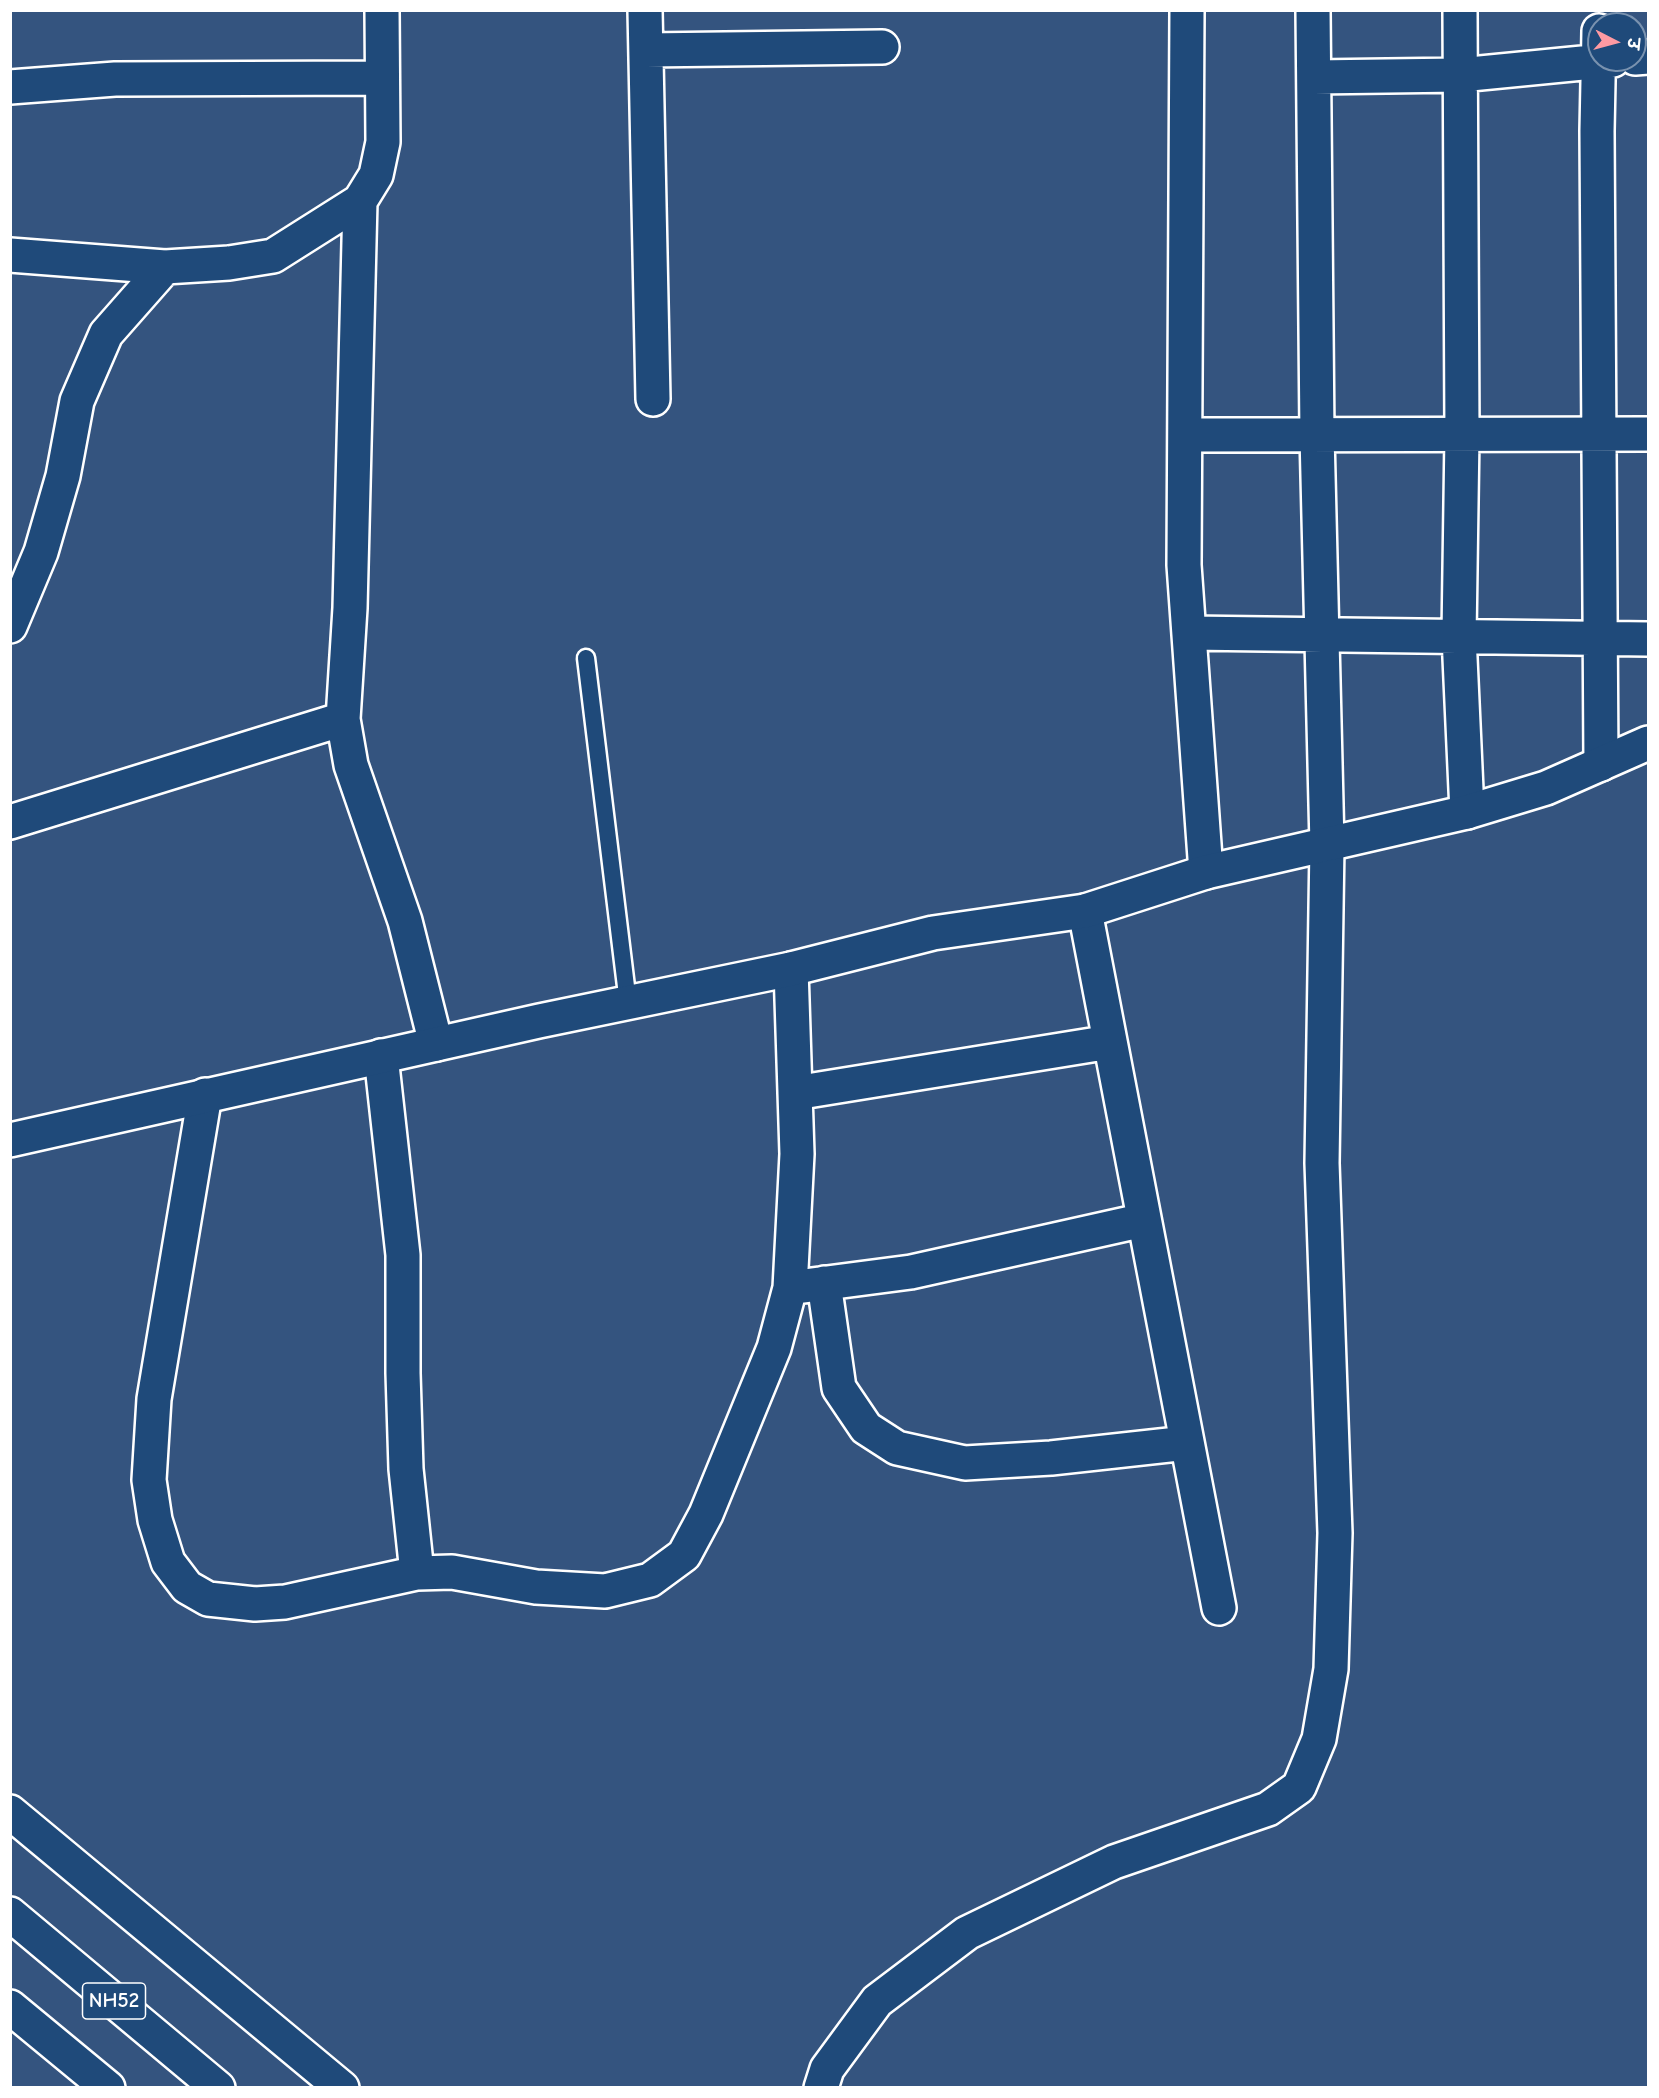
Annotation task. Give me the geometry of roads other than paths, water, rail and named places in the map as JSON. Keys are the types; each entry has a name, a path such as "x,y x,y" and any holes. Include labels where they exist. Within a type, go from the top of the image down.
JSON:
{"main road":[{"path":"10,255 165,267 229,263 273,256 360,201 376,175 382,142 382,10"},
{"path":"645,10 653,399"},
{"path":"1187,10 1184,565 1206,872"},
{"path":"821,2088 827,2068 877,2001 967,1933 1114,1862 1268,1809 1299,1787 1319,1739 1331,1669 1335,1533 1322,1163 1327,844 1317,435 1313,10"},
{"path":"1460,10 1461,435 1458,636 1467,812"},
{"path":"646,50 882,47"},
{"path":"1314,77 1460,75 1587,54"},
{"path":"1601,764 1597,142 1602,72"},
{"path":"10,87 115,79 381,78"},
{"path":"360,201 350,608 343,719 351,765 405,921 436,1044"},
{"path":"10,626 41,552 63,476 77,401 106,334 165,267"},
{"path":"1185,435 1648,434"},
{"path":"1189,633 1648,639"},
{"path":"10,822 343,719"},
{"path":"10,1140 381,1056 791,969 933,933 1085,911 1206,872 1467,812 1546,788 1648,743"},
{"path":"1085,911 1220,1608"},
{"path":"205,1095 154,1399 149,1480 155,1520 168,1562 187,1587 208,1599 255,1604 285,1602 417,1573 452,1572 536,1587 605,1591 650,1580 684,1555 706,1514 770,1358 790,1288 797,1154 791,969"},
{"path":"795,1093 1110,1042"},
{"path":"381,1056 403,1256 406,1469 417,1573"},
{"path":"790,1288 910,1272 1144,1220"},
{"path":"824,1283 839,1388 866,1428 897,1448 965,1463 1051,1458 1187,1443"},
{"path":"10,1812 342,2088"},
{"name":"NH52","path":"10,1914 218,2088"},
{"path":"10,2007 108,2088"}],"lane":[{"path":"586,658 628,1003"}]}
